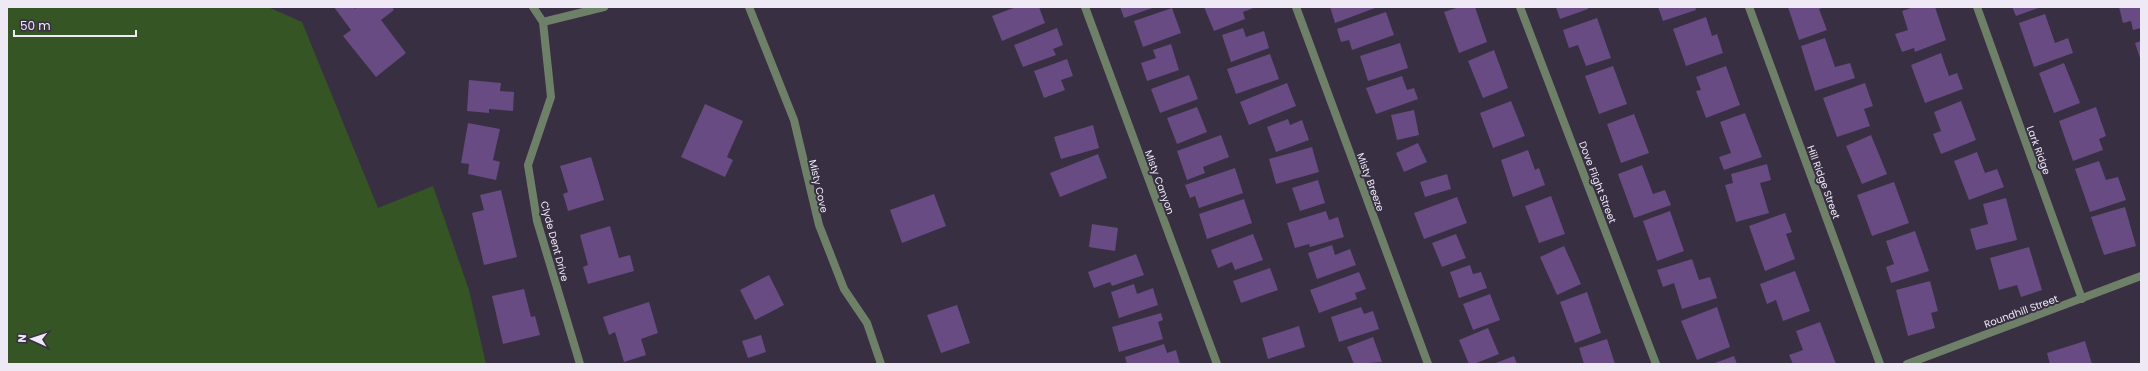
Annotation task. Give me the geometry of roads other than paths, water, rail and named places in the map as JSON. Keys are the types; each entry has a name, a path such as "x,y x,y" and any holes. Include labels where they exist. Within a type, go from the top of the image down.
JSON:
{"street":[{"name":"Clyde Dent Drive","path":"533,7 543,22 552,97 528,165 537,221 580,364"},
{"path":"543,22 604,7"},
{"name":"Misty Cove","path":"749,7 794,120 819,225 844,289 867,323 882,364"},
{"name":"Misty Canyon","path":"1085,7 1217,364"},
{"name":"Misty Breeze","path":"1296,7 1428,364"},
{"name":"Dove Flight Street","path":"1520,7 1656,364"},
{"name":"Hill Ridge Street","path":"1749,7 1880,364"},
{"name":"Lark Ridge","path":"1977,7 2082,299"},
{"name":"Roundhill Street","path":"1908,364 2141,276"}]}
